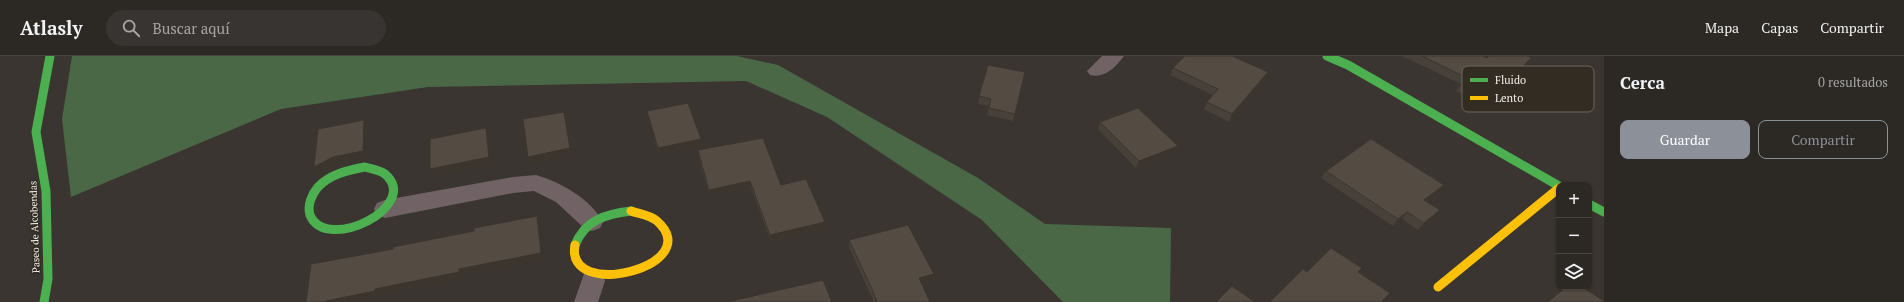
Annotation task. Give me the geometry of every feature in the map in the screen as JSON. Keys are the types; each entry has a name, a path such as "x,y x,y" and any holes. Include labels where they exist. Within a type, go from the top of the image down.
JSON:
{"street":[{"name":"Paseo de Alcobendas","path":"44,302 48,279 46,191 36,132 50,56"},
{"path":"1097,71 1114,56"},
{"path":"1327,56 1348,65 1556,185"},
{"path":"385,209 393,197 395,185 390,176 379,170 365,167 348,169 332,176 318,186 310,198 307,210 311,220 322,227 337,229 355,227 372,220 385,209 513,185 536,183 564,196 592,222"},
{"path":"1438,287 1556,189"},
{"path":"1592,206 1604,212"},
{"path":"595,289 580,271 574,258 575,243 583,230 592,222 613,212 631,211 648,215 661,223 668,235 668,250 661,264 648,276"}],"green space":[{"path":"72,56 737,56 778,65 978,178 1045,224 1171,228 1170,302 1063,302 982,220 827,117 746,81 428,87 281,109 71,197 62,119"}],"building":[{"path":"1185,56 1232,56 1268,72 1232,114 1207,102 1218,89 1173,68"},
{"path":"1422,56 1483,56 1487,58 1489,56 1528,56 1531,58 1524,65 1526,66 1462,66 1462,76"},
{"path":"988,65 1025,72 1015,114 989,108 991,99 979,96"},
{"path":"688,103 701,139 658,148 647,111"},
{"path":"1138,108 1178,146 1139,161 1100,122"},
{"path":"564,112 570,148 528,157 523,119"},
{"path":"364,120 363,151 333,157 314,167 318,129"},
{"path":"486,128 489,157 430,169 430,139"},
{"path":"763,138 781,185 806,179 825,222 770,235 750,181 709,190 698,150"},
{"path":"1371,139 1444,185 1424,200 1440,210 1424,223 1407,212 1398,219 1326,171"},
{"path":"537,216 541,253 459,269 459,272 375,289 375,291 321,302 306,302 311,264 393,249 393,247 474,231 474,228"},
{"path":"908,225 934,274 919,278 930,302 877,302 849,240"},
{"path":"1331,248 1362,268 1358,272 1390,293 1381,302 1270,302 1303,269 1307,272"},
{"path":"823,280 832,302 727,302"},
{"path":"1232,286 1255,302 1216,302"},
{"path":"1562,290 1587,290 1604,301 1604,302 1548,302"}],"traffic: fast":[{"path":"44,302 48,279 46,191 36,132 50,56"},
{"path":"1327,56 1348,65 1556,184"},
{"path":"365,167 385,174 392,182 394,191 386,207 369,220 348,229 326,227 318,224 312,219 309,206 314,192 319,186 325,181 339,174 349,170 365,167"},
{"path":"1592,206 1604,212"},
{"path":"575,245 578,236 590,223 605,216 631,211"}],"traffic: slow":[{"path":"1438,287 1556,190"},
{"path":"575,245 574,256 577,265 581,271 594,279 611,281 628,278 645,271 659,261 667,248 667,235 657,221 648,216 631,211"}]}
